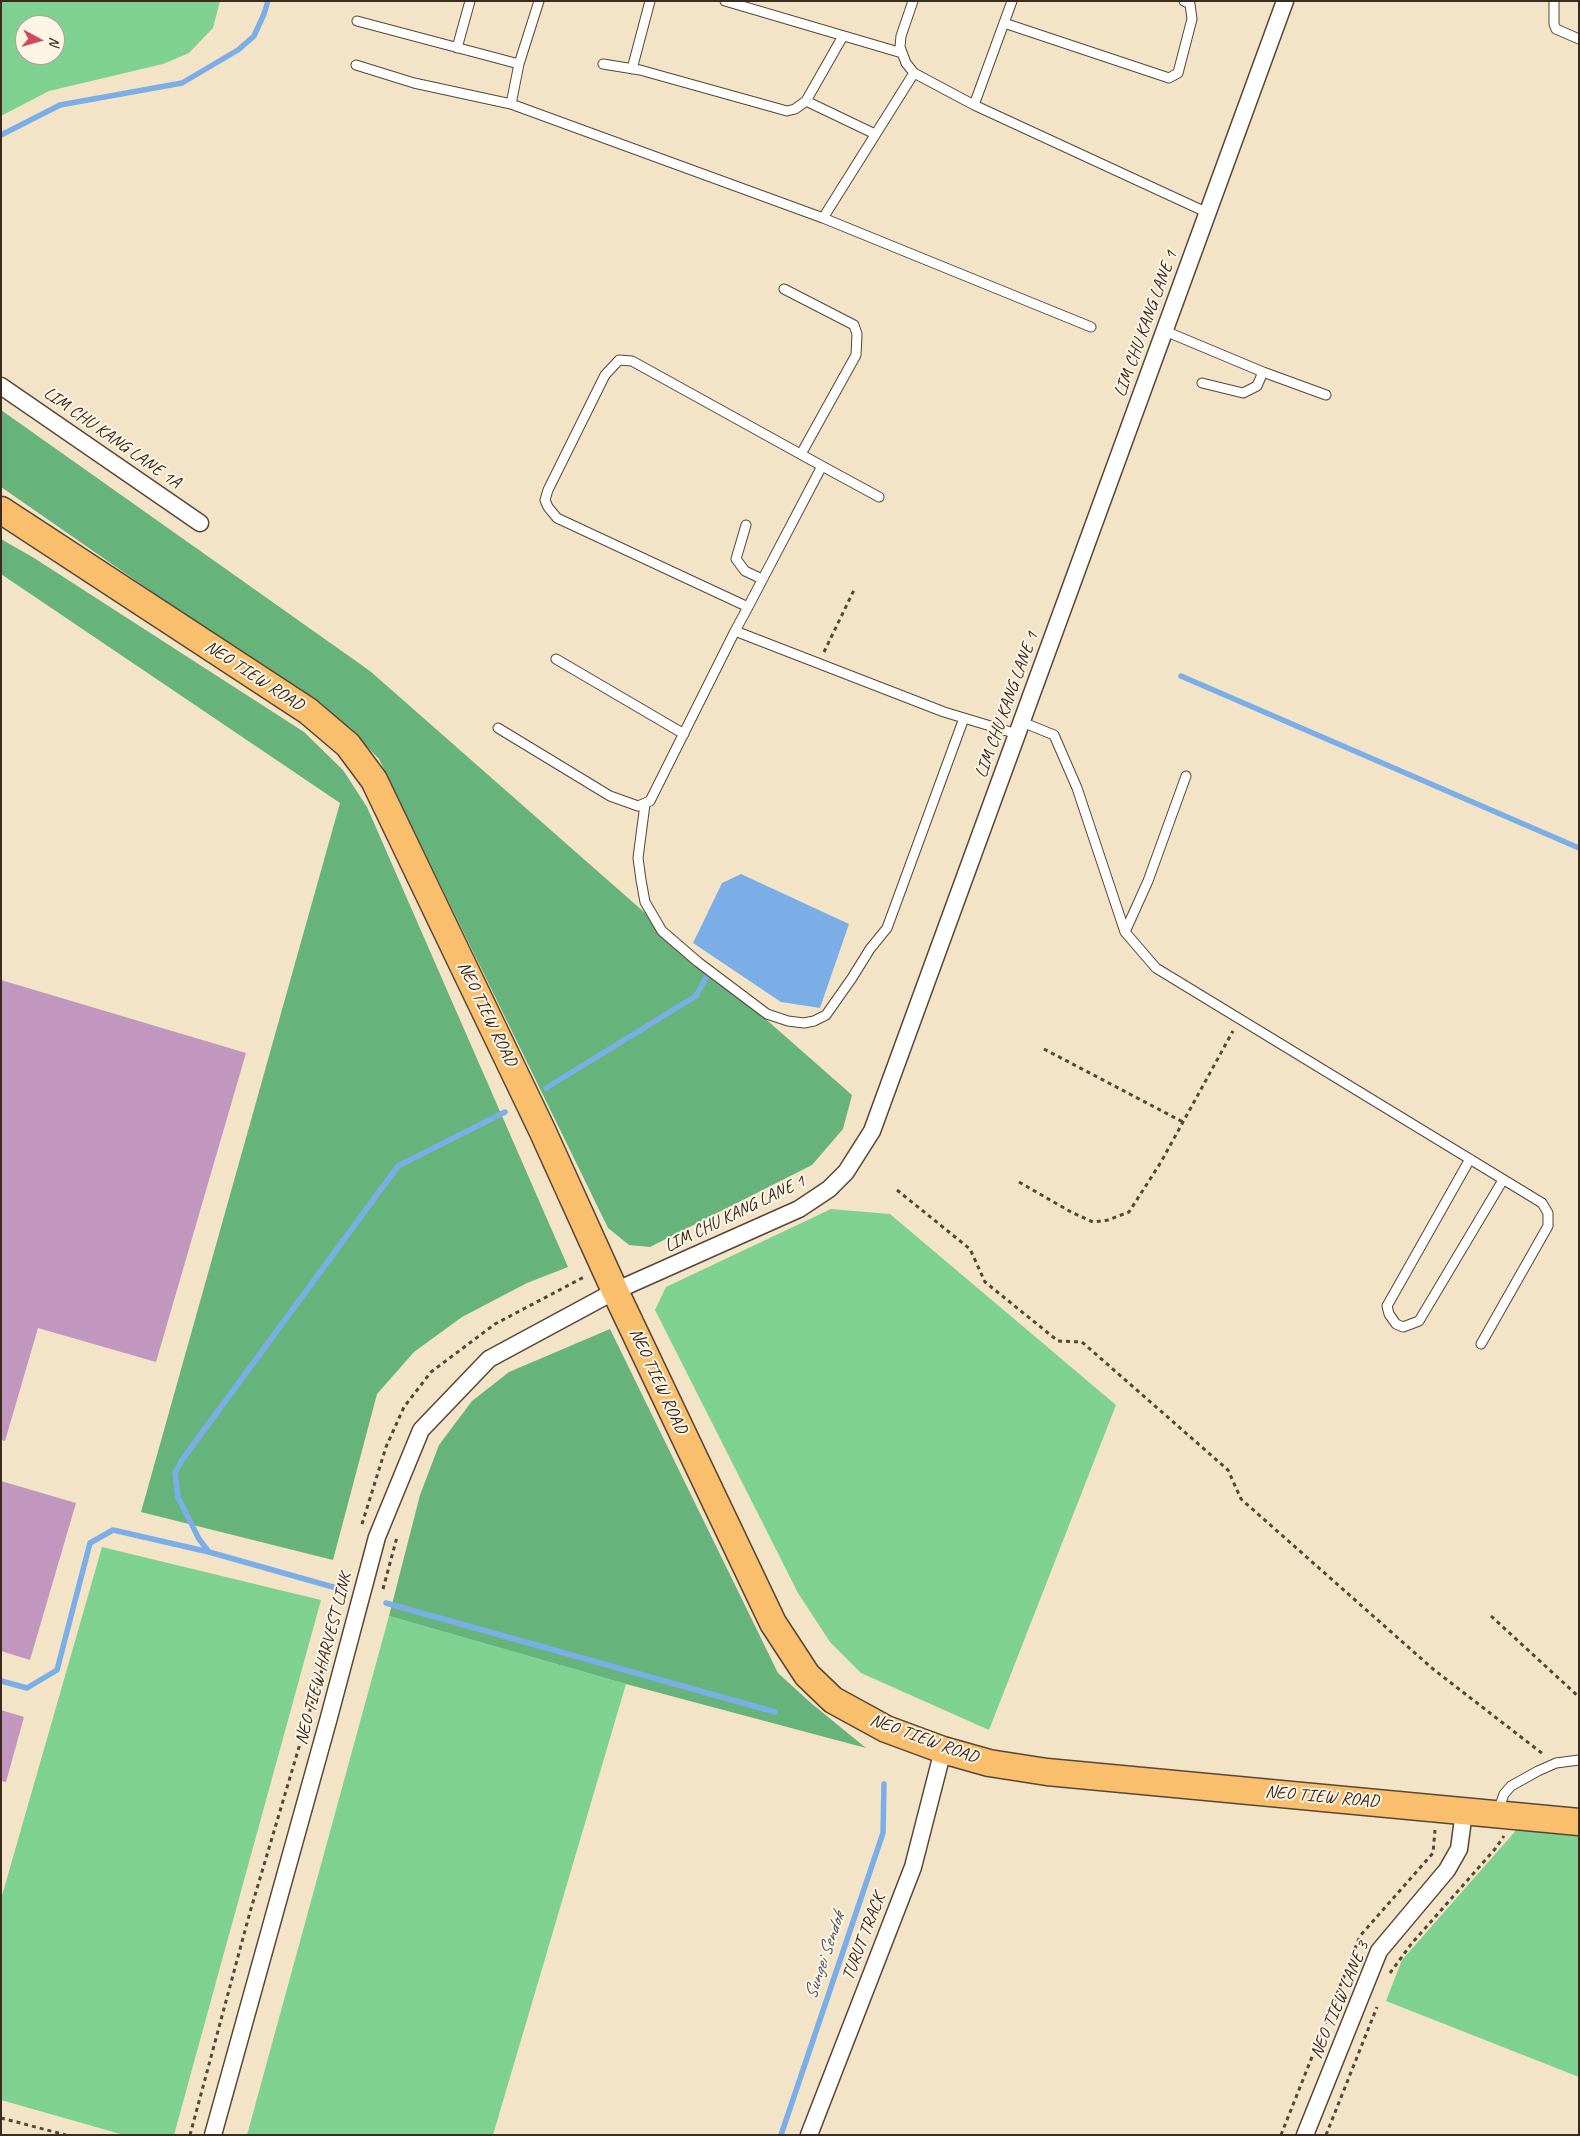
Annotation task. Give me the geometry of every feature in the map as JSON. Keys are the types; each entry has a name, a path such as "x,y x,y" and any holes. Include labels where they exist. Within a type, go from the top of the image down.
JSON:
{"main road":[{"name":"NEO TIEW ROAD","path":"1,510 308,711 348,746 374,780 542,1130 615,1292 773,1623 807,1675 833,1700 886,1728 943,1750 989,1763 1047,1772 1436,1807 1464,1812 1579,1822"}],"street":[{"name":"LIM CHU KANG LANE 1","path":"615,1292 799,1209 829,1189 846,1172 872,1131 1285,1"},
{"name":"LIM CHU KANG LANE 1A","path":"1,386 200,523"},
{"name":"NEO TIEW HARVEST LINK","path":"213,2135 377,1537 422,1430 489,1359 615,1292"},
{"name":"TURUT TRACK","path":"810,2135 913,1867 943,1750"},
{"name":"NEO TIEW LANE 3","path":"1306,2135 1379,1951 1446,1870 1459,1849 1464,1812"}],"lane":[{"path":"457,48 470,1"},
{"path":"511,104 519,64 539,1"},
{"path":"632,69 650,1"},
{"path":"725,1 746,4 902,54"},
{"path":"913,1 902,36 902,54 914,73 974,105 1208,213"},
{"path":"974,105 1012,1"},
{"path":"1004,23 1169,78 1178,72 1192,19 1190,4 1184,1"},
{"path":"1554,1 1554,24 1556,29 1579,39"},
{"path":"357,21 519,64"},
{"path":"602,64 632,69 787,111 796,109 806,101 843,36"},
{"path":"356,65 414,83 511,104 823,218 1091,327"},
{"path":"823,218 914,73"},
{"path":"806,101 876,134"},
{"path":"784,289 854,325 857,334 856,355 800,454"},
{"path":"1165,330 1263,372 1326,395"},
{"path":"748,607 557,518 545,500 548,490 605,375 619,360 632,361 879,497"},
{"path":"1202,383 1243,393 1257,386 1263,372"},
{"path":"498,728 610,796 638,806 650,801 735,631 822,466"},
{"path":"746,525 736,559 745,571 762,579"},
{"path":"735,631 964,718 1054,735 1077,788 1125,932 1156,968 1542,1203 1548,1213 1548,1226 1481,1344"},
{"path":"556,659 684,734"},
{"path":"645,804 638,858 640,880 645,902 662,930 698,962 767,1014 788,1021 804,1023 814,1021 826,1015 870,949 887,928 964,718"},
{"path":"1125,932 1148,880 1186,776"},
{"path":"1470,1159 1387,1306 1389,1314 1396,1324 1403,1327 1419,1321 1503,1180"},
{"path":"1507,1816 1504,1794 1511,1786 1538,1771 1556,1764 1579,1760"}],"path":[{"path":"818,663 854,590"},
{"path":"1019,1182 1071,1212 1093,1222 1108,1220 1129,1212 1161,1162 1240,1019"},
{"path":"1044,1049 1183,1122"},
{"path":"897,1190 970,1249 985,1282 1058,1341 1082,1342 1228,1470 1241,1499 1248,1506 1433,1669 1556,1764"},
{"path":"382,1593 400,1528"},
{"path":"1491,1616 1579,1697"},
{"path":"1388,1980 1391,1970 1412,1944 1495,1849 1507,1816"},
{"path":"1326,2135 1380,1998"},
{"path":"1,2118 66,2135"}],"green space":[{"path":"1,1 220,1 213,28 189,53 163,64 49,91 1,116"},
{"path":"1,410 370,671 852,1095 843,1129 812,1165 650,1247 629,1245 608,1228 379,759 351,730 1,487"},
{"path":"1,539 34,558 304,732 343,770 367,807 568,1267 527,1283 462,1317 414,1352 377,1394 333,1560 141,1512 340,803 1,574"},
{"path":"831,1209 890,1214 1116,1405 989,1730 861,1673 830,1642 798,1593 655,1310 666,1287"},
{"path":"610,1329 778,1673 866,1748 626,1684 389,1616 420,1495 439,1445 472,1401 509,1372"},
{"path":"102,1547 321,1600 174,2135 124,2135 1,2100 1,1899"},
{"path":"389,1616 626,1684 493,2135 247,2135"},
{"path":"1519,1827 1579,1833 1579,2077 1386,2001 1402,1960"}],"water":[{"path":"741,874 849,924 820,1008 781,1002 693,943 722,883"}],"building":[{"path":"1,980 246,1053 156,1362 38,1328 5,1441 1,1440"},
{"path":"1,1481 76,1503 30,1660 1,1651"},
{"path":"1,1710 24,1717 6,1782 1,1781"}],"waterway":[{"path":"1,135 60,105 182,83 238,50 254,36 268,1"},
{"path":"1181,676 1579,848"},
{"path":"546,1088 696,996 708,974"},
{"path":"209,1552 199,1539 178,1497 175,1473 182,1460 398,1166 505,1112"},
{"path":"1,1681 27,1688 57,1670 90,1543 113,1530 209,1552 340,1589"},
{"path":"386,1603 775,1712"},
{"name":"Sungei Sendok","path":"781,2135 883,1833 884,1784"}]}
